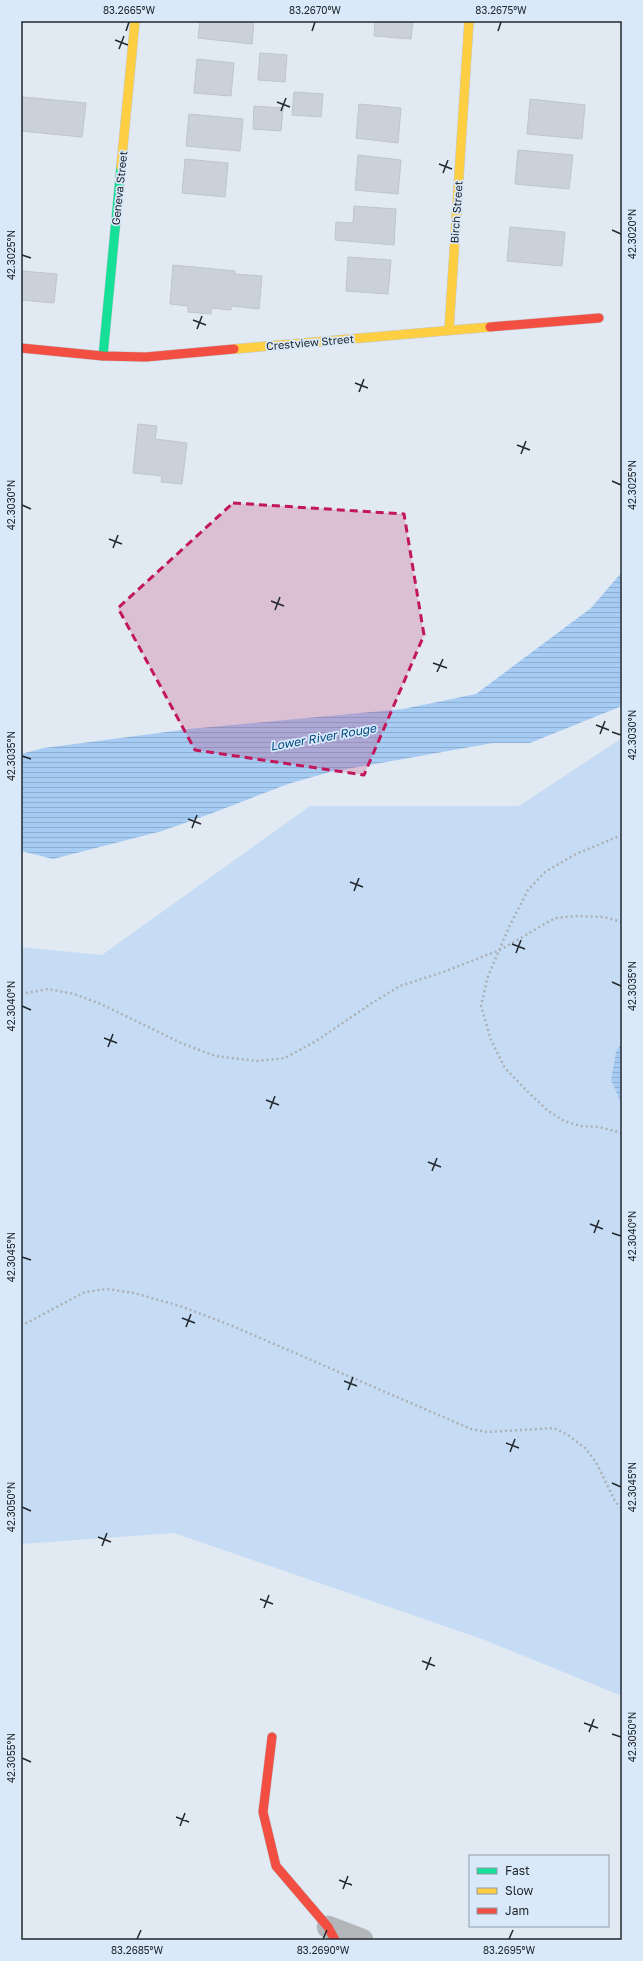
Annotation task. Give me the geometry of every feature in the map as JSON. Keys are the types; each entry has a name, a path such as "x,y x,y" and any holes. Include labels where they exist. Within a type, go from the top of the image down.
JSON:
{"street":[{"name":"Geneva Street","path":"102,356 135,21"},
{"name":"Birch Street","path":"449,330 469,21"},
{"name":"Crestview Street","path":"21,348 102,356 146,357 599,318"},
{"path":"272,1737 263,1812 276,1866 332,1934 362,1940"}],"path":[{"path":"622,835 576,854 545,872 528,890 510,925 488,976 482,1006 491,1040 505,1068 547,1110 564,1121 581,1126 599,1127 622,1133"},
{"path":"21,994 48,989 74,994 103,1005 181,1043 215,1056 257,1061 285,1058 316,1041 400,986 443,972 500,950 555,918 577,916 604,917 622,922"},
{"path":"21,1326 85,1292 107,1289 134,1293 180,1306 230,1325 471,1429 486,1432 554,1428 568,1435 586,1448 596,1462 615,1501 622,1509"}],"highlighted area":[{"path":"233,503 404,514 424,635 364,775 195,750 118,608"}],"shaded area":[{"path":"622,738 622,1696 482,1639 174,1533 21,1544 21,947 102,955 310,806 519,806"}],"water":[{"name":"Lower River Rouge","path":"622,572 622,706 530,743 493,743 330,772 288,784 162,831 53,859 21,851 21,754 44,748 189,729 403,709 476,694 591,608"},
{"path":"622,1042 622,1105 611,1080 616,1052"}],"building":[{"path":"200,21 254,21 252,44 198,38"},
{"path":"375,21 413,21 411,39 374,36"},
{"path":"260,53 287,55 285,82 258,80"},
{"path":"197,59 234,63 231,96 194,93"},
{"path":"294,92 323,94 321,117 292,115"},
{"path":"23,97 86,103 82,137 21,131"},
{"path":"530,99 585,105 582,139 527,134"},
{"path":"359,104 401,108 398,143 356,138"},
{"path":"254,106 283,108 281,131 253,129"},
{"path":"189,114 243,119 240,151 186,146"},
{"path":"518,150 573,155 569,189 515,184"},
{"path":"358,155 401,160 398,194 355,190"},
{"path":"185,159 228,163 225,197 182,193"},
{"path":"354,206 396,209 394,245 335,240 336,222 353,223"},
{"path":"510,227 565,232 562,266 507,261"},
{"path":"348,257 391,260 388,294 346,291"},
{"path":"173,265 235,271 235,274 262,276 259,309 231,306 231,310 211,308 211,314 188,312 188,306 170,304"},
{"path":"21,271 57,274 54,303 21,300"},
{"path":"138,424 157,426 155,439 187,443 182,484 161,482 162,476 133,473"}],"traffic: fast":[{"path":"103,356 121,167"}],"traffic: slow":[{"path":"121,167 135,21"},
{"path":"449,330 469,21"},
{"path":"234,349 490,327"}],"traffic: jam":[{"path":"490,327 599,318"},
{"path":"21,348 103,356 146,357 234,349"},
{"path":"272,1737 263,1812 276,1866 328,1927 335,1940"}]}
